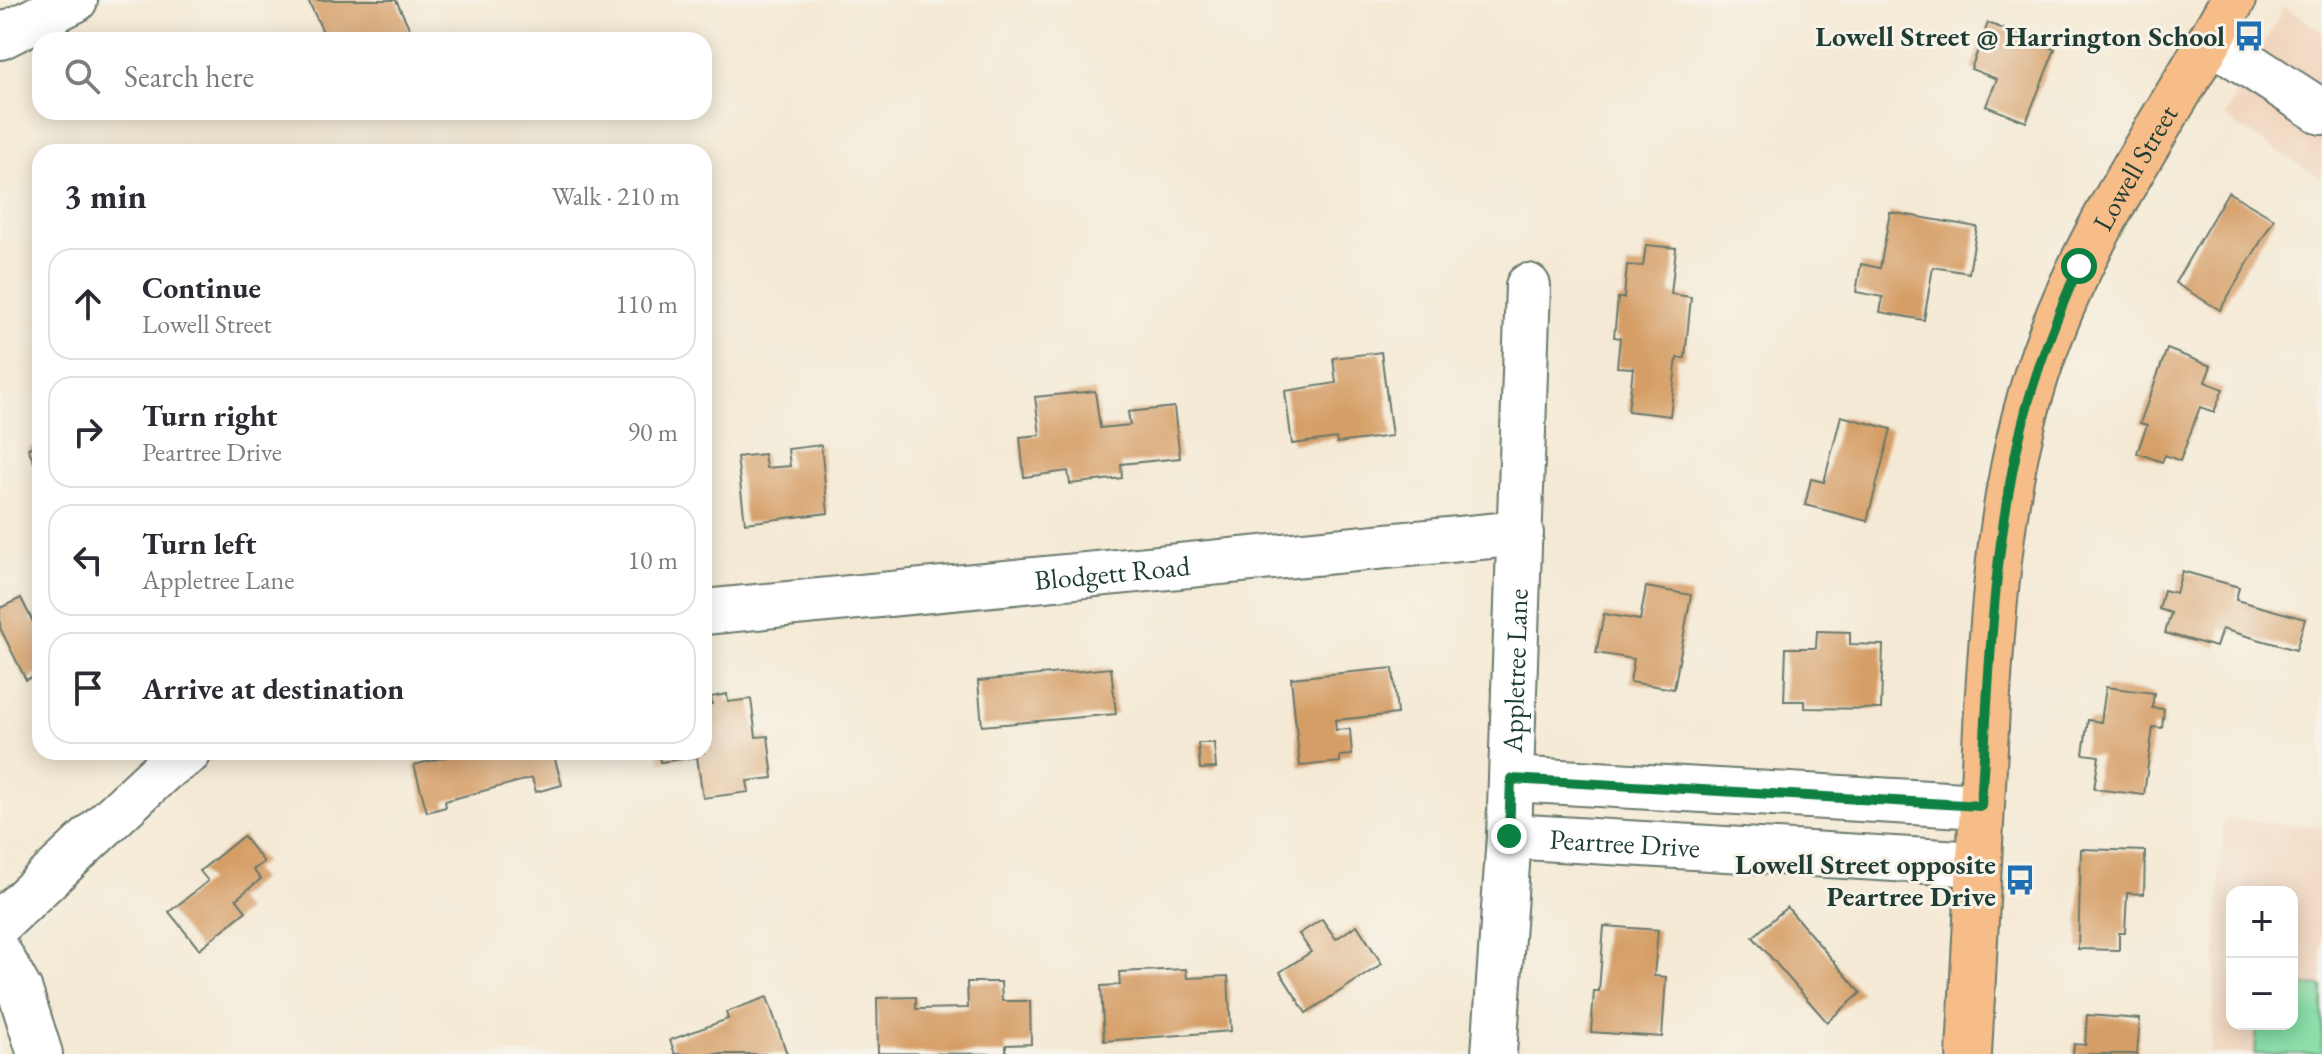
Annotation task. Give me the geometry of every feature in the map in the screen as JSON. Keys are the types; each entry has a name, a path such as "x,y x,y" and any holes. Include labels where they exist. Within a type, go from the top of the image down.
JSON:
{"main road":[{"name":"Lowell Street","path":"1969,1054 1995,602 2006,504 2023,423 2038,370 2066,296 2094,237 2131,169 2233,0"}],"street":[{"path":"0,37 75,0"},
{"path":"2211,40 2322,112"},
{"name":"Appletree Lane","path":"1494,1054 1509,836 1528,286"},
{"name":"Blodgett Road","path":"712,611 1521,533"},
{"path":"0,923 177,760"},
{"name":"Peartree Drive","path":"1511,779 1981,806"},
{"name":"Peartree Drive","path":"1509,836 1978,864"},
{"path":"0,955 20,991 40,1054"}],"shaded area":[{"path":"2284,7 2322,31 2322,179 2224,117"},
{"path":"2223,819 2322,827 2322,1054 2211,1054"}],"green space":[{"path":"2298,985 2322,986 2322,1054 2255,1054 2257,1030 2298,1030"}],"building":[{"path":"308,0 396,0 411,32 323,32"},
{"path":"1988,23 2055,49 2026,122 1986,106 1997,79 1971,69"},
{"path":"2228,192 2274,219 2220,310 2175,283"},
{"path":"1890,212 1977,227 1969,273 1933,267 1924,320 1880,312 1883,297 1856,292 1861,264 1880,268"},
{"path":"1646,245 1676,248 1671,294 1691,297 1685,358 1677,358 1670,416 1628,411 1633,368 1617,367 1620,338 1614,337 1618,298 1624,298 1627,265 1643,266"},
{"path":"2167,349 2211,366 2205,382 2223,389 2214,412 2200,407 2180,461 2165,455 2162,462 2137,453 2147,425 2140,423"},
{"path":"1381,352 1392,436 1337,443 1336,438 1292,444 1285,391 1336,383 1333,358"},
{"path":"1095,391 1100,428 1130,425 1128,412 1174,407 1180,458 1121,464 1122,478 1070,484 1068,471 1024,477 1020,437 1040,435 1035,397"},
{"path":"1841,416 1891,429 1867,521 1805,505 1811,479 1824,482"},
{"path":"821,445 828,513 745,523 737,457 764,454 766,468 790,466 788,449"},
{"path":"2182,571 2239,587 2236,600 2305,619 2296,650 2222,629 2216,647 2165,633 2171,613 2159,609 2164,590 2176,593"},
{"path":"1646,587 1691,595 1674,689 1630,682 1634,659 1596,653 1604,614 1640,620"},
{"path":"21,598 32,620 32,677 26,680 0,628 0,608"},
{"path":"1817,631 1850,632 1850,644 1883,645 1881,709 1804,708 1804,701 1784,701 1786,648 1816,648"},
{"path":"1111,668 1116,714 982,726 978,681"},
{"path":"1393,668 1397,714 1335,720 1336,730 1350,729 1352,755 1340,756 1340,762 1300,766 1291,678"},
{"path":"2106,687 2154,693 2152,708 2164,709 2162,728 2153,727 2144,795 2094,789 2099,756 2083,754 2088,720 2101,722"},
{"path":"727,694 728,702 751,699 756,737 768,736 773,778 747,781 749,792 703,798 697,760 712,760 712,697"},
{"path":"1198,743 1214,743 1216,768 1200,769"},
{"path":"434,760 555,760 562,785 536,792 532,778 445,801 446,807 427,812 414,765"},
{"path":"243,836 264,862 253,870 261,879 236,899 246,911 199,949 169,912 208,881 200,871"},
{"path":"2081,849 2145,851 2144,894 2127,893 2125,933 2119,933 2119,950 2078,949"},
{"path":"1787,907 1861,993 1827,1022 1753,937"},
{"path":"1322,919 1336,939 1357,925 1382,964 1306,1013 1280,972 1311,952 1299,934"},
{"path":"1604,926 1658,930 1654,976 1666,977 1662,1037 1591,1032 1594,991 1599,991"},
{"path":"1186,969 1187,978 1228,976 1231,1031 1104,1041 1101,986 1120,985 1119,972"},
{"path":"967,982 1001,982 1002,1001 1030,1001 1031,1044 1006,1045 1006,1054 878,1053 877,998 916,997 916,1009 968,1008"},
{"path":"767,997 787,1054 675,1054 670,1040 728,1019 726,1012"},
{"path":"2087,1015 2140,1019 2137,1054 2073,1054 2074,1044 2085,1045"}],"place":[{"name":"Lowell Street @ Harrington School","path":"2249,36"},
{"name":"Lowell Street opposite Peartree Drive","path":"2020,880"}],"route":[{"path":"1509,836 1511,779 1981,806 1994,614 2009,488 2038,370 2079,266"}]}
